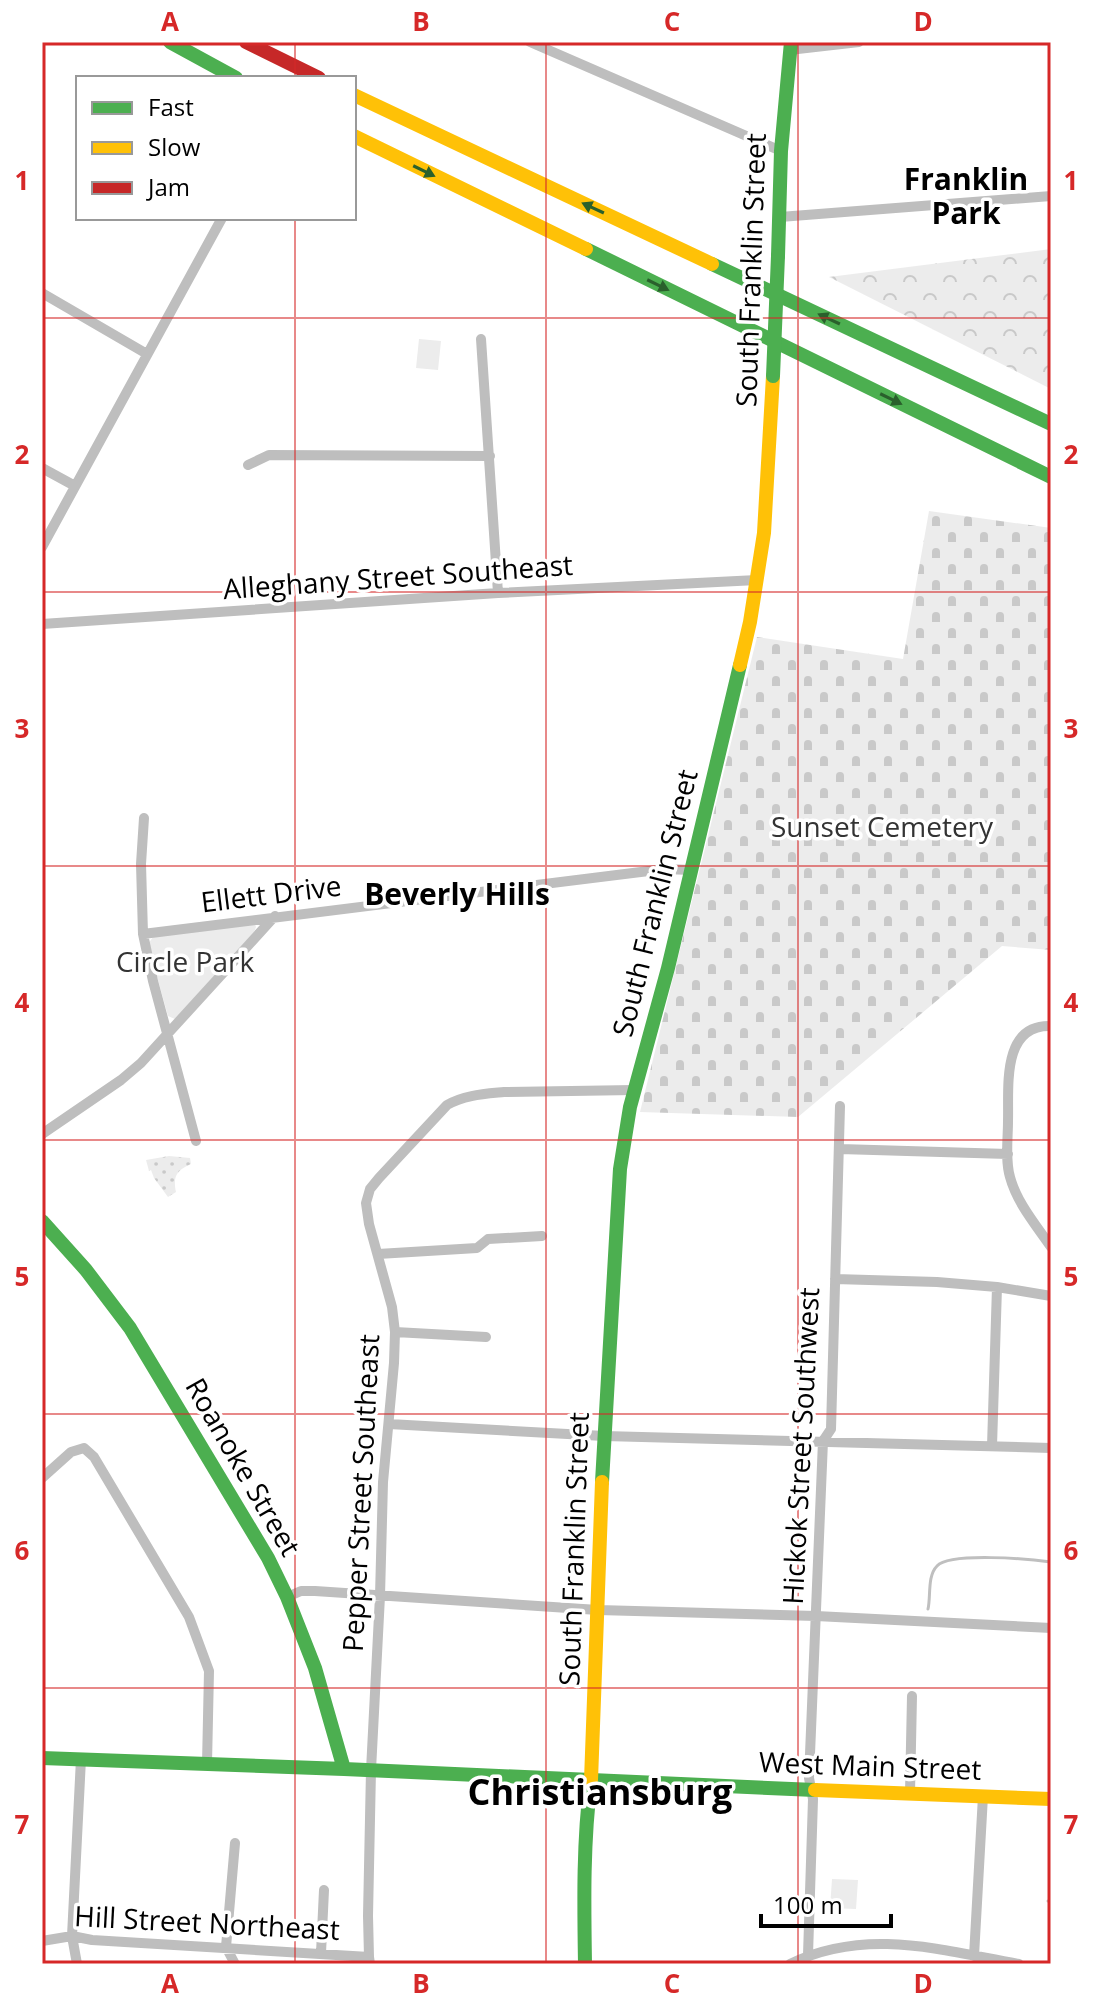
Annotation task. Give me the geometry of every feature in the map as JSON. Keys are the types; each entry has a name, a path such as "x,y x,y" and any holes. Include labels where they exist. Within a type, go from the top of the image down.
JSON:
{"main road":[{"path":"170,42 232,76"},
{"path":"246,42 315,76"},
{"name":"South Franklin Street","path":"585,1964 586,1819 591,1780 604,1436 620,1169 634,1090 668,968 741,661 757,580 764,533 781,151 790,46"},
{"path":"356,96 1051,424"},
{"path":"356,137 1051,477"},
{"name":"Roanoke Street","path":"44,1227 86,1270 130,1328 246,1521 287,1597 315,1668 344,1769"},
{"name":"West Main Street","path":"42,1758 1051,1799"}],"street":[{"path":"530,42 781,151"},
{"path":"790,46 859,42"},
{"path":"780,217 1051,196"},
{"path":"42,547 221,220"},
{"path":"42,293 147,354"},
{"path":"481,339 498,593"},
{"path":"248,465 269,455 490,456"},
{"path":"42,468 75,486"},
{"name":"Alleghany Street Southeast","path":"42,624 498,593 757,580"},
{"path":"144,818 141,864 143,934 196,1141"},
{"name":"Ellett Drive","path":"143,934 665,869 691,870"},
{"path":"42,1134 141,1063 275,916"},
{"path":"1051,1026 1032,1030 1022,1037 1011,1055 1008,1154 1010,1176 1021,1201 1051,1247"},
{"name":"Pepper Street Southeast","path":"370,1960 371,1770 383,1482 395,1332 392,1307 369,1224 366,1203 370,1189 447,1105 456,1100 483,1094 634,1090"},
{"name":"Hickok Street Southwest","path":"808,1955 813,1799 809,1778 823,1441 831,1429 840,1106"},
{"path":"840,1149 1008,1154"},
{"path":"378,1254 477,1248 488,1239 542,1236"},
{"path":"835,1279 937,1282 1051,1296"},
{"path":"992,1446 997,1287"},
{"path":"395,1332 486,1337"},
{"path":"389,1424 604,1436 1051,1448"},
{"path":"42,1478 71,1452 84,1448 94,1457 189,1617 209,1671 207,1764"},
{"path":"287,1597 301,1591 598,1610 816,1616 1051,1628"},
{"path":"910,1793 912,1696"},
{"path":"77,1964 72,1936 81,1759"},
{"path":"974,1956 983,1796"},
{"path":"235,1843 226,1947 235,1964"},
{"path":"321,1953 324,1890"},
{"name":"Hill Street Northeast","path":"42,1941 72,1936 92,1940 321,1953 370,1960"},
{"path":"790,1964 808,1955 867,1943 903,1945 1019,1964"}],"green space":[{"path":"1051,249 1051,389 829,277"},
{"path":"419,339 441,341 438,370 416,368"},
{"name":"Sunset Cemetery","path":"929,511 1051,528 1051,950 1002,946 798,1117 640,1112 757,637 903,659"},
{"name":"Circle Park","path":"255,924 254,932 175,1019 168,1016 148,944 153,937"},
{"path":"169,1156 190,1158 191,1164 177,1175 176,1192 168,1197 149,1171 146,1160"},
{"path":"832,1879 858,1880 856,1909 830,1908"}],"waterway":[{"path":"928,1609 932,1575 937,1566 945,1562 991,1558 1051,1562"}],"traffic: fast":[{"path":"170,42 232,76"},
{"path":"778,256 781,151 791,42"},
{"path":"586,249 1051,477"},
{"path":"773,376 778,256"},
{"path":"712,264 1051,424"},
{"path":"602,1482 620,1169 630,1107 668,968 740,665"},
{"path":"42,1221 86,1270 130,1328 268,1558 315,1668 344,1769 815,1790"},
{"path":"42,1758 344,1769"},
{"path":"585,1964 585,1849 591,1780"}],"traffic: slow":[{"path":"356,96 712,264"},
{"path":"356,137 586,249"},
{"path":"740,665 764,533 773,376"},
{"path":"591,1780 602,1482"},
{"path":"815,1790 1051,1799"}],"traffic: jam":[{"path":"246,42 315,76"}],"district":[{"name":"Franklin Park","path":"966,197"},
{"name":"Beverly Hills","path":"457,895"},
{"name":"Christiansburg","path":"600,1792"}]}
